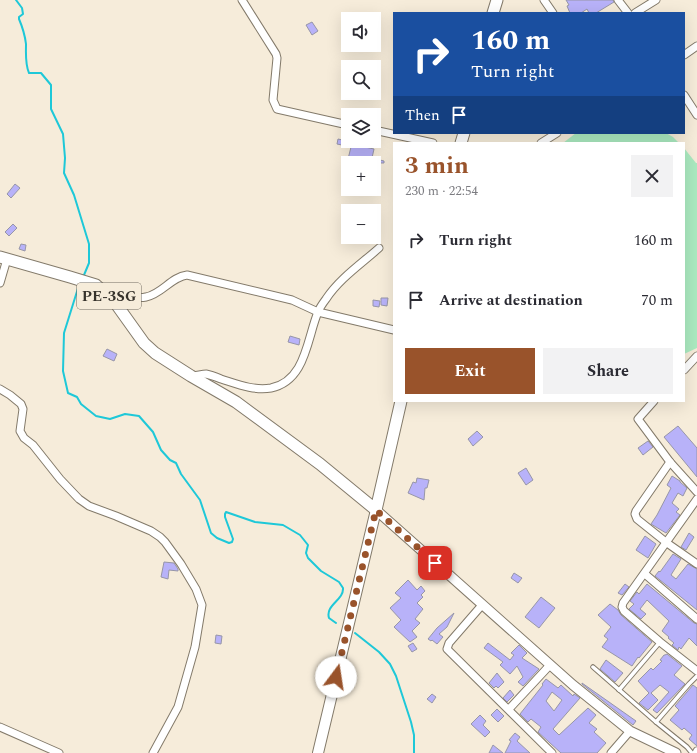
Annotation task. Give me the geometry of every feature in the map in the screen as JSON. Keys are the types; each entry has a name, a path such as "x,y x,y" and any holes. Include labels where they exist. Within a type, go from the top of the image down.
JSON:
{"highway":[{"path":"493,12 497,0"},
{"name":"PE-3SG","path":"3,258 70,276 96,285 114,301 144,343 166,361 236,402 320,464 376,510"},
{"path":"376,510 401,402"}],"main road":[{"path":"318,753 376,510 573,685 630,731 676,753"}],"street":[{"path":"242,0 276,54 277,58 273,100 277,109 341,123"},
{"path":"544,0 552,12"},
{"path":"618,0 627,12"},
{"path":"637,12 656,0"},
{"path":"685,54 697,46"},
{"path":"685,97 697,116"},
{"path":"381,132 428,142"},
{"path":"543,142 555,134"},
{"path":"191,376 206,374 259,389 272,388 283,383 293,376 299,368 318,312 327,298 341,282 379,248"},
{"path":"0,283 3,258"},
{"path":"107,294 116,293 135,298 148,297 165,288 177,278 187,275 292,300 318,312 393,330"},
{"path":"685,369 697,356"},
{"path":"0,389 21,404 23,409 20,431 24,438 33,445 60,479 79,499 89,506 123,519 160,537 177,559 196,589 202,605 195,647 178,707 153,753"},
{"path":"653,402 638,419 670,462 697,492"},
{"path":"670,462 635,514 637,519 697,564"},
{"path":"697,499 624,602 622,607 624,611 660,642 697,671"},
{"path":"645,574 697,619"},
{"path":"482,605 449,643 447,649 449,653 509,709 552,753"},
{"path":"509,709 550,665"},
{"path":"0,727 59,753"},
{"path":"611,753 630,731"}],"lane":[{"path":"619,690 660,642"},
{"path":"593,667 687,747 692,753"},
{"path":"656,722 697,676"}],"green space":[{"path":"575,134 668,134 678,142 564,142"},
{"path":"685,149 697,163 697,348 685,354"}],"building":[{"path":"566,0 613,0 614,2 598,12 588,12 587,9 582,12 570,12 567,6 569,5"},
{"path":"312,22 318,31 312,35 306,25"},
{"path":"338,139 341,140 341,145 337,144"},
{"path":"351,148 374,149 372,156 349,156"},
{"path":"15,184 20,188 11,198 7,194"},
{"path":"13,224 17,228 9,236 5,232"},
{"path":"21,244 26,245 25,251 19,249"},
{"path":"381,298 388,298 387,306 381,305"},
{"path":"373,300 380,301 379,307 373,306"},
{"path":"290,336 300,339 299,345 288,342"},
{"path":"107,349 117,354 114,361 103,356"},
{"path":"678,426 697,448 697,477 664,437"},
{"path":"477,431 483,437 473,446 468,439"},
{"path":"648,441 653,447 643,455 638,448"},
{"path":"526,468 533,480 526,485 518,473"},
{"path":"672,476 687,488 683,496 678,493 672,503 679,509 676,512 680,515 666,533 651,524 671,488 667,485"},
{"path":"417,478 429,480 427,488 425,488 424,500 408,493 413,482 416,483"},
{"path":"689,533 694,537 686,550 681,547"},
{"path":"645,536 656,544 648,558 636,550"},
{"path":"673,554 681,559 671,575 676,579 688,564 697,569 697,610 655,576 659,571 660,572"},
{"path":"164,562 174,563 178,569 178,571 169,570 168,579 161,577"},
{"path":"514,573 522,578 518,583 511,578"},
{"path":"408,580 417,590 421,586 425,591 421,595 423,597 417,603 423,609 415,619 420,623 412,631 417,637 410,642 394,627 401,620 390,608 401,598 395,593"},
{"path":"625,584 629,587 622,595 618,593"},
{"path":"647,584 697,624 697,646 689,638 681,649 679,647 678,650 672,645 674,643 662,631 669,621 647,600 640,609 646,614 641,619 629,609 634,604 630,601 637,592 639,594"},
{"path":"541,597 555,608 539,628 525,617"},
{"path":"610,604 652,642 632,666 602,647 608,639 604,636 611,627 598,615"},
{"path":"454,613 447,627 439,634 443,637 437,644 428,639 437,628"},
{"path":"216,635 222,636 221,644 215,643"},
{"path":"413,643 417,649 412,652 408,646"},
{"path":"488,643 510,660 514,655 511,653 519,645 527,653 522,658 539,669 523,686 518,682 523,677 517,666 510,674 500,665 503,662 484,648"},
{"path":"667,654 682,666 674,675 685,684 657,713 653,710 669,692 660,685 651,693 658,700 648,710 639,703 649,693 638,681 651,668 653,670 662,661 660,660 664,655"},
{"path":"606,660 623,673 615,682 600,669"},
{"path":"497,673 504,682 498,688 496,686 494,688 489,683"},
{"path":"546,679 558,688 561,685 573,696 574,694 580,698 553,729 559,735 588,708 596,715 589,723 597,729 594,732 606,743 597,753 561,753 538,732 541,727 531,719 528,722 520,714 543,685 542,684","holes":["552,692 562,700 554,711 546,701"]},
{"path":"582,684 636,721 633,725"},
{"path":"693,685 697,688 697,746 689,739 692,735 684,728 682,730 670,720 679,710 675,706"},
{"path":"510,690 514,695 507,702 503,698"},
{"path":"432,694 436,697 432,703 427,699"},
{"path":"497,709 504,716 498,722 491,715"},
{"path":"480,715 486,721 483,725 490,732 485,737 471,724"},
{"path":"515,733 520,737 517,741 530,753 505,753 511,741 509,740"},
{"path":"493,745 503,753 489,753"}],"waterway":[{"path":"16,0 22,8 23,14 19,17 19,19 26,41 26,63 29,73 41,73 51,85 51,109 63,134 65,158 64,173 74,195 89,244 89,263 84,275"},
{"path":"79,285 64,333 63,371 68,393 77,397 81,404 96,416 110,419 125,414 139,416 153,432 161,450 170,460 176,463 181,474 200,500 211,533 217,538 229,543 232,542 233,539 225,517 226,512 255,522 283,525 300,535 308,545 306,553 308,558 321,571 339,582 343,588 341,596 328,613 329,618 336,623"},
{"path":"355,633 379,652 390,664 396,676 411,722 414,735 414,753"}],"route":[{"path":"336,677 376,510 435,563"}]}
